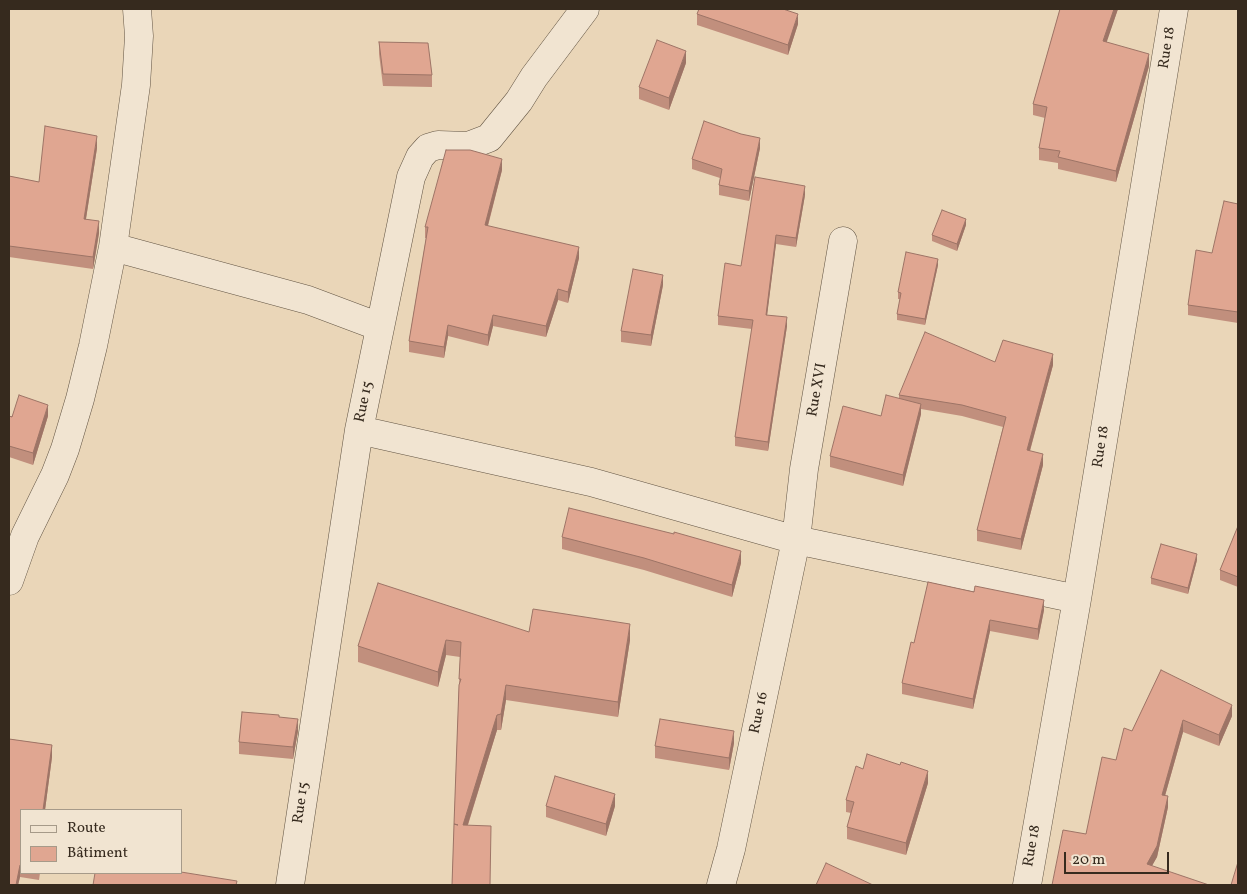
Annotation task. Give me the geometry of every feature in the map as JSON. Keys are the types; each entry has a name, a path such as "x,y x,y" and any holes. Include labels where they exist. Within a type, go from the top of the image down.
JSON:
{"street":[{"path":"9,581 25,536 55,475 65,449 93,346 113,248 136,85 139,36 137,9"},
{"name":"Rue 15","path":"290,885 359,430 411,177 420,157 428,148 438,145 468,146 489,138 585,9"},
{"name":"Rue 18","path":"1027,885 1077,598 1174,9"},
{"name":"Rue XVI","path":"796,540 804,469 843,241"},
{"path":"113,248 308,300 380,328"},
{"path":"359,430 591,482 796,540 1077,598"},
{"name":"Rue 16","path":"721,885 731,849 796,540"}],"building":[{"path":"699,9 783,9 798,14 788,45 697,14"},
{"path":"1060,9 1114,9 1103,41 1149,54 1116,171 1058,157 1060,151 1039,148 1047,107 1033,104"},
{"path":"657,40 686,51 669,98 639,87"},
{"path":"379,42 428,43 432,75 383,74"},
{"path":"704,121 741,134 760,138 749,191 719,185 722,169 692,159"},
{"path":"45,126 97,136 84,219 99,221 93,257 9,246 9,176 39,182"},
{"path":"446,150 470,150 502,159 485,225 579,247 568,292 558,289 546,326 493,315 488,335 448,325 444,347 409,341 428,227 425,227"},
{"path":"755,177 805,186 796,238 776,235 766,315 787,317 768,442 735,437 753,320 718,316 725,263 741,266"},
{"path":"1224,201 1238,204 1238,312 1188,305 1196,250 1212,253"},
{"path":"942,210 966,219 957,244 932,235"},
{"path":"906,252 938,259 925,319 897,314 901,293 898,292"},
{"path":"633,269 663,275 651,335 621,331"},
{"path":"925,332 995,362 1003,340 1053,354 1027,450 1043,454 1021,539 977,530 1006,417 962,405 899,395"},
{"path":"19,395 48,405 33,453 9,446 9,416 12,417"},
{"path":"886,395 921,404 903,475 830,456 843,406 881,416"},
{"path":"569,508 674,534 674,532 741,551 732,585 644,558 562,537"},
{"path":"1238,526 1238,577 1220,570"},
{"path":"1161,544 1197,554 1188,588 1151,578"},
{"path":"928,582 974,592 975,586 1044,600 1038,629 990,620 973,699 902,683 911,642 914,643"},
{"path":"378,583 529,632 533,609 630,624 618,702 506,685 501,714 497,715 463,825 491,826 490,885 452,885 461,642 446,640 438,672 358,646"},
{"path":"1161,670 1232,705 1219,735 1183,720 1162,795 1168,796 1157,846 1147,864 1209,885 1052,885 1063,830 1086,834 1102,757 1116,760 1124,728 1132,731"},
{"path":"242,712 279,715 279,717 298,719 293,747 239,742"},
{"path":"660,719 734,731 729,758 655,746"},
{"path":"9,739 52,745 43,809 20,809 20,865 16,885 9,885"},
{"path":"867,754 900,765 901,762 928,771 906,843 847,827 854,802 846,800 856,766 863,769"},
{"path":"555,776 615,794 606,824 546,806"},
{"path":"1238,862 1238,885 1231,885"},
{"path":"826,863 873,885 816,885"},
{"path":"182,872 237,881 236,885 93,885 95,874 182,874"}]}
